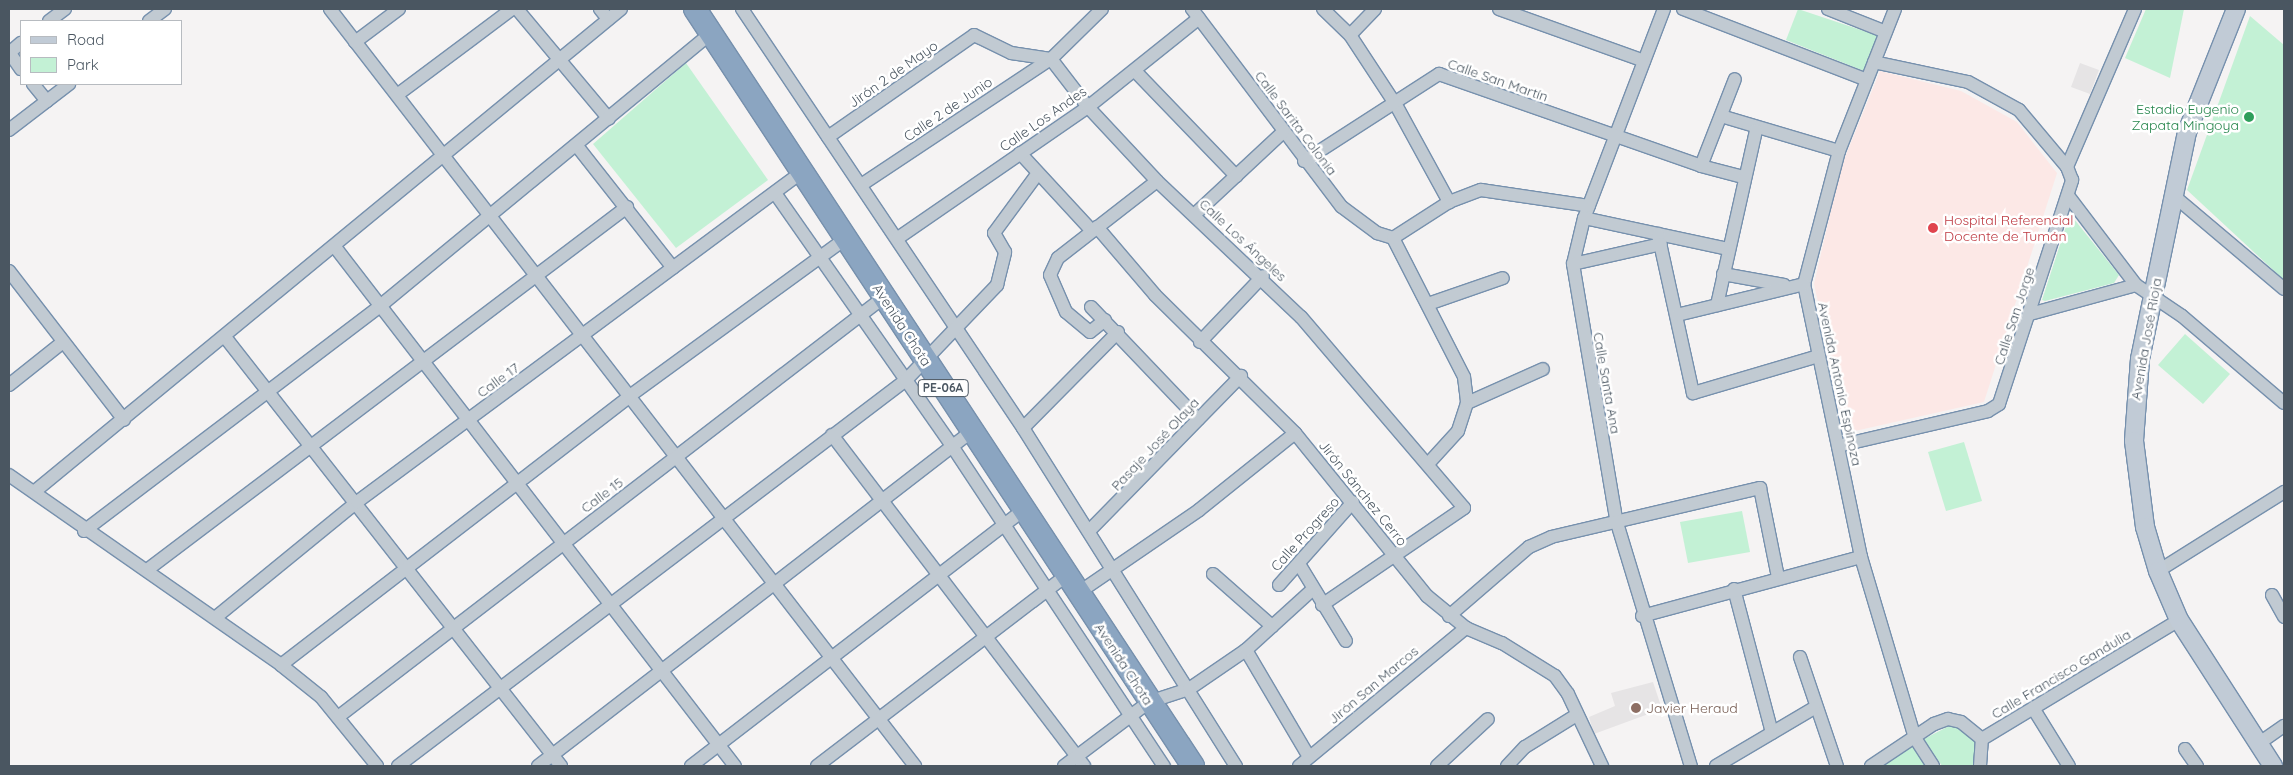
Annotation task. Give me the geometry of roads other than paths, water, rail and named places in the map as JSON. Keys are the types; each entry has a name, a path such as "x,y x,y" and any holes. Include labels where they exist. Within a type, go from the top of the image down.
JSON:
{"highway":[{"name":"Avenida Chota","path":"695,9 1192,766"}],"street":[{"path":"50,20 65,9"},
{"path":"330,9 398,95 442,157 492,216 726,516 916,766"},
{"path":"355,42 398,9"},
{"path":"398,95 512,9"},
{"path":"517,9 608,119"},
{"path":"600,9 608,19"},
{"path":"34,492 335,247 621,9"},
{"path":"742,9 898,238 1090,530 1236,766"},
{"name":"Calle 2 de Junio","path":"861,185 1051,59 1102,9"},
{"path":"1323,9 1350,35 1396,105 1449,202"},
{"path":"1350,35 1375,9"},
{"path":"1499,9 1644,61"},
{"name":"Calle Santa Ana","path":"1664,9 1586,212 1573,264 1617,523 1642,616 1691,766"},
{"path":"1684,9 1867,80"},
{"path":"1828,9 1886,32"},
{"name":"Avenida Antonio Espinoza","path":"1895,9 1838,151 1804,284 1861,557 1915,738 1934,766"},
{"path":"1874,62 1968,82 2011,105 2067,167 2134,9"},
{"name":"Avenida José Rioja","path":"2236,9 2187,132 2152,296 2134,400 2134,441 2143,518 2158,571 2179,620 2273,766"},
{"path":"150,20 160,10"},
{"name":"Calle Los Andes","path":"898,238 1088,107 1136,71 1196,13"},
{"name":"Calle Sarita Colonia","path":"1196,13 1304,161 1342,207 1377,233 1393,238"},
{"path":"84,531 380,306 577,146 711,33"},
{"name":"Jirón 2 de Mayo","path":"828,137 974,35 1011,53 1051,59"},
{"path":"20,44 9,53 20,68"},
{"name":"Calle Los Ángeles","path":"1051,59 1088,107 1157,181 1262,276 1428,464 1464,508 1397,557"},
{"path":"1136,71 1236,176"},
{"name":"Calle San Martín","path":"1304,161 1396,105 1439,74 1614,136"},
{"path":"1701,166 1735,79"},
{"path":"34,85 46,101"},
{"path":"9,130 68,85"},
{"path":"1721,116 1756,130 1838,151"},
{"path":"1717,305 1743,176 1756,130"},
{"path":"1194,215 1283,132"},
{"path":"1614,136 1701,166 1743,176"},
{"path":"577,146 627,207 673,268"},
{"name":"Jirón Sánchez Cerro","path":"1020,153 1095,229 1200,342 1241,376 1295,434 1354,502 1397,557 1449,616 1466,628 1502,643 1555,676 1568,694 1575,716 1602,766"},
{"name":"Calle San Jorge","path":"1838,446 1988,411 1999,404 2069,196 2072,180 2067,167"},
{"name":"Calle 17","path":"216,617 357,502 584,336 802,172"},
{"path":"398,766 906,380 926,360 955,325 997,286 1005,252 994,233 1038,173"},
{"path":"1105,320 1090,332 1066,312 1050,275 1058,258 1157,181"},
{"path":"1428,464 1458,431 1467,403 1464,377 1393,238 1449,202 1481,190 1586,212 1660,240 1729,249"},
{"path":"774,193 952,446 1129,717 1164,766"},
{"path":"2069,196 2136,285 2284,403"},
{"path":"2174,196 2284,289"},
{"path":"147,570 422,360 627,207"},
{"path":"281,665 520,483 631,395 845,239"},
{"path":"1573,264 1660,240"},
{"path":"1660,240 1693,393 1819,356"},
{"path":"335,247 520,483 735,766"},
{"path":"1723,274 1789,286"},
{"path":"1200,342 1262,276"},
{"path":"1428,304 1502,278"},
{"path":"11,279 124,420"},
{"path":"1677,315 1789,286 1804,284"},
{"path":"2030,314 2136,285"},
{"name":"Calle 15","path":"338,717 884,297"},
{"path":"1091,306 1118,332 1198,419"},
{"path":"1023,428 1118,332"},
{"path":"225,337 357,502 452,630 562,766"},
{"path":"9,385 63,342"},
{"path":"1467,403 1543,370"},
{"name":"Pasaje José Olaya","path":"1090,530 1241,376"},
{"path":"538,766 777,584 971,432"},
{"path":"825,764 1046,591 1073,584 1115,569 1295,434"},
{"path":"832,435 880,504 1080,761"},
{"path":"9,475 84,531 147,570 216,617 281,665 338,717 377,766"},
{"path":"1449,616 1530,547 1551,537 1760,488 1778,577"},
{"path":"2158,571 2284,492"},
{"name":"Calle Progreso","path":"1279,585 1354,502"},
{"path":"691,766 835,658 1024,510"},
{"path":"1322,605 1397,557"},
{"path":"1642,616 1778,577 1861,557"},
{"path":"1299,564 1312,590 1346,641"},
{"path":"1213,574 1272,626"},
{"path":"1734,589 1772,733"},
{"path":"1064,766 1080,761 1129,717 1149,702 1189,689 1246,650 1312,590"},
{"path":"2272,595 2284,617"},
{"name":"Calle Francisco Gandulia","path":"1982,739 2179,620"},
{"name":"Jirón San Marcos","path":"1299,766 1466,628"},
{"path":"1246,650 1310,757"},
{"path":"1800,657 1814,708 1837,766"},
{"path":"1716,766 1814,708"},
{"path":"2032,708 2069,766"},
{"path":"1507,766 1520,761 1575,716"},
{"path":"1437,766 1488,720"},
{"path":"1871,766 1948,720 1961,722 1982,739 1980,766"},
{"path":"2258,744 2284,726"},
{"path":"2185,749 2197,766"}],"place":[{"name":"Estadio Eugenio Zapata Mingoya","path":"2249,117"},
{"name":"Hospital Referencial Docente de Tumán","path":"1933,228"},
{"name":"Javier Heraud","path":"1636,708"}]}
